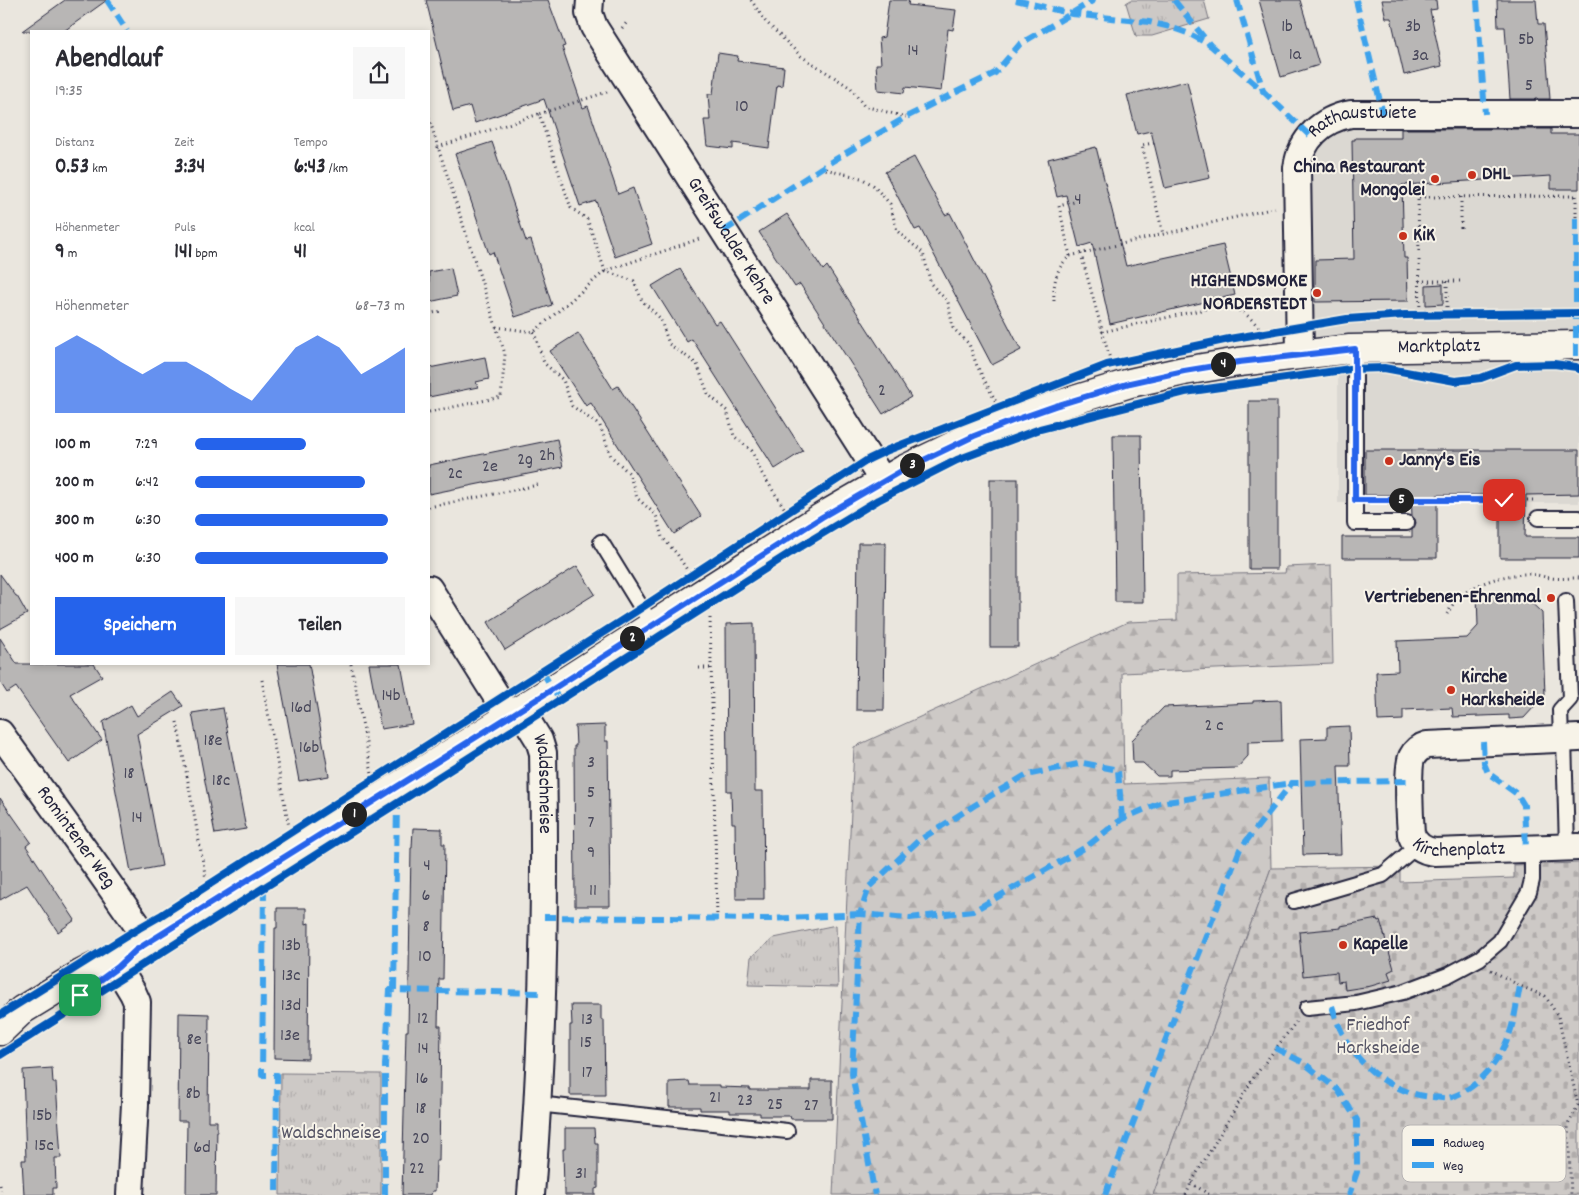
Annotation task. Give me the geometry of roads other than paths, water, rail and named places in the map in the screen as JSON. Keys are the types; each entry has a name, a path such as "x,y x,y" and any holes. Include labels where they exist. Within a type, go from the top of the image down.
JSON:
{"main road":[{"name":"Marktplatz","path":"0,1032 22,1010 81,974 129,955 822,517 883,480 974,436 1055,406 1130,383 1184,371 1239,362 1355,349 1579,345"}],"street":[{"name":"Greifswalder Kehre","path":"590,0 589,13 592,24 883,480"},
{"name":"Rathaustwiete","path":"1300,355 1298,168 1301,151 1314,132 1334,118 1357,114 1579,114"},
{"name":"Waldschneise","path":"430,590 514,713 539,740 543,753 544,926 537,1104 531,1195"},
{"name":"Romintener Weg","path":"0,733 98,869 129,955 133,993 137,1002 135,1104 130,1195"},
{"name":"Kirchenplatz","path":"1568,739 1431,744 1419,748 1411,759 1409,768 1411,834 1418,845 1434,852 1573,848"}],"lane":[{"path":"1355,349 1355,523 1406,523"},
{"path":"1538,518 1579,518"},
{"path":"601,542 652,625"},
{"path":"1566,601 1570,699 1560,710 1568,739"},
{"name":"Kirchenplatz","path":"1568,739 1573,848"},
{"path":"1294,901 1383,875 1418,845"},
{"path":"1308,1008 1356,1003 1391,996 1448,975 1489,952 1500,941 1526,898 1532,880 1532,849"},
{"path":"537,1104 788,1130"}],"place":[{"name":"DHL","path":"1472,175"},
{"name":"China Restaurant Mongolei","path":"1435,179"},
{"name":"KiK","path":"1403,236"},
{"name":"HIGHENDSMOKE NORDERSTEDT","path":"1317,293"},
{"name":"Janny's Eis","path":"1389,461"},
{"name":"Vertriebenen-Ehrenmal","path":"1551,598"},
{"name":"Kirche Harksheide","path":"1451,690"},
{"name":"Kapelle","path":"1343,945"}],"park label":[{"name":"Friedhof Harksheide","path":"1378,1038"}]}
